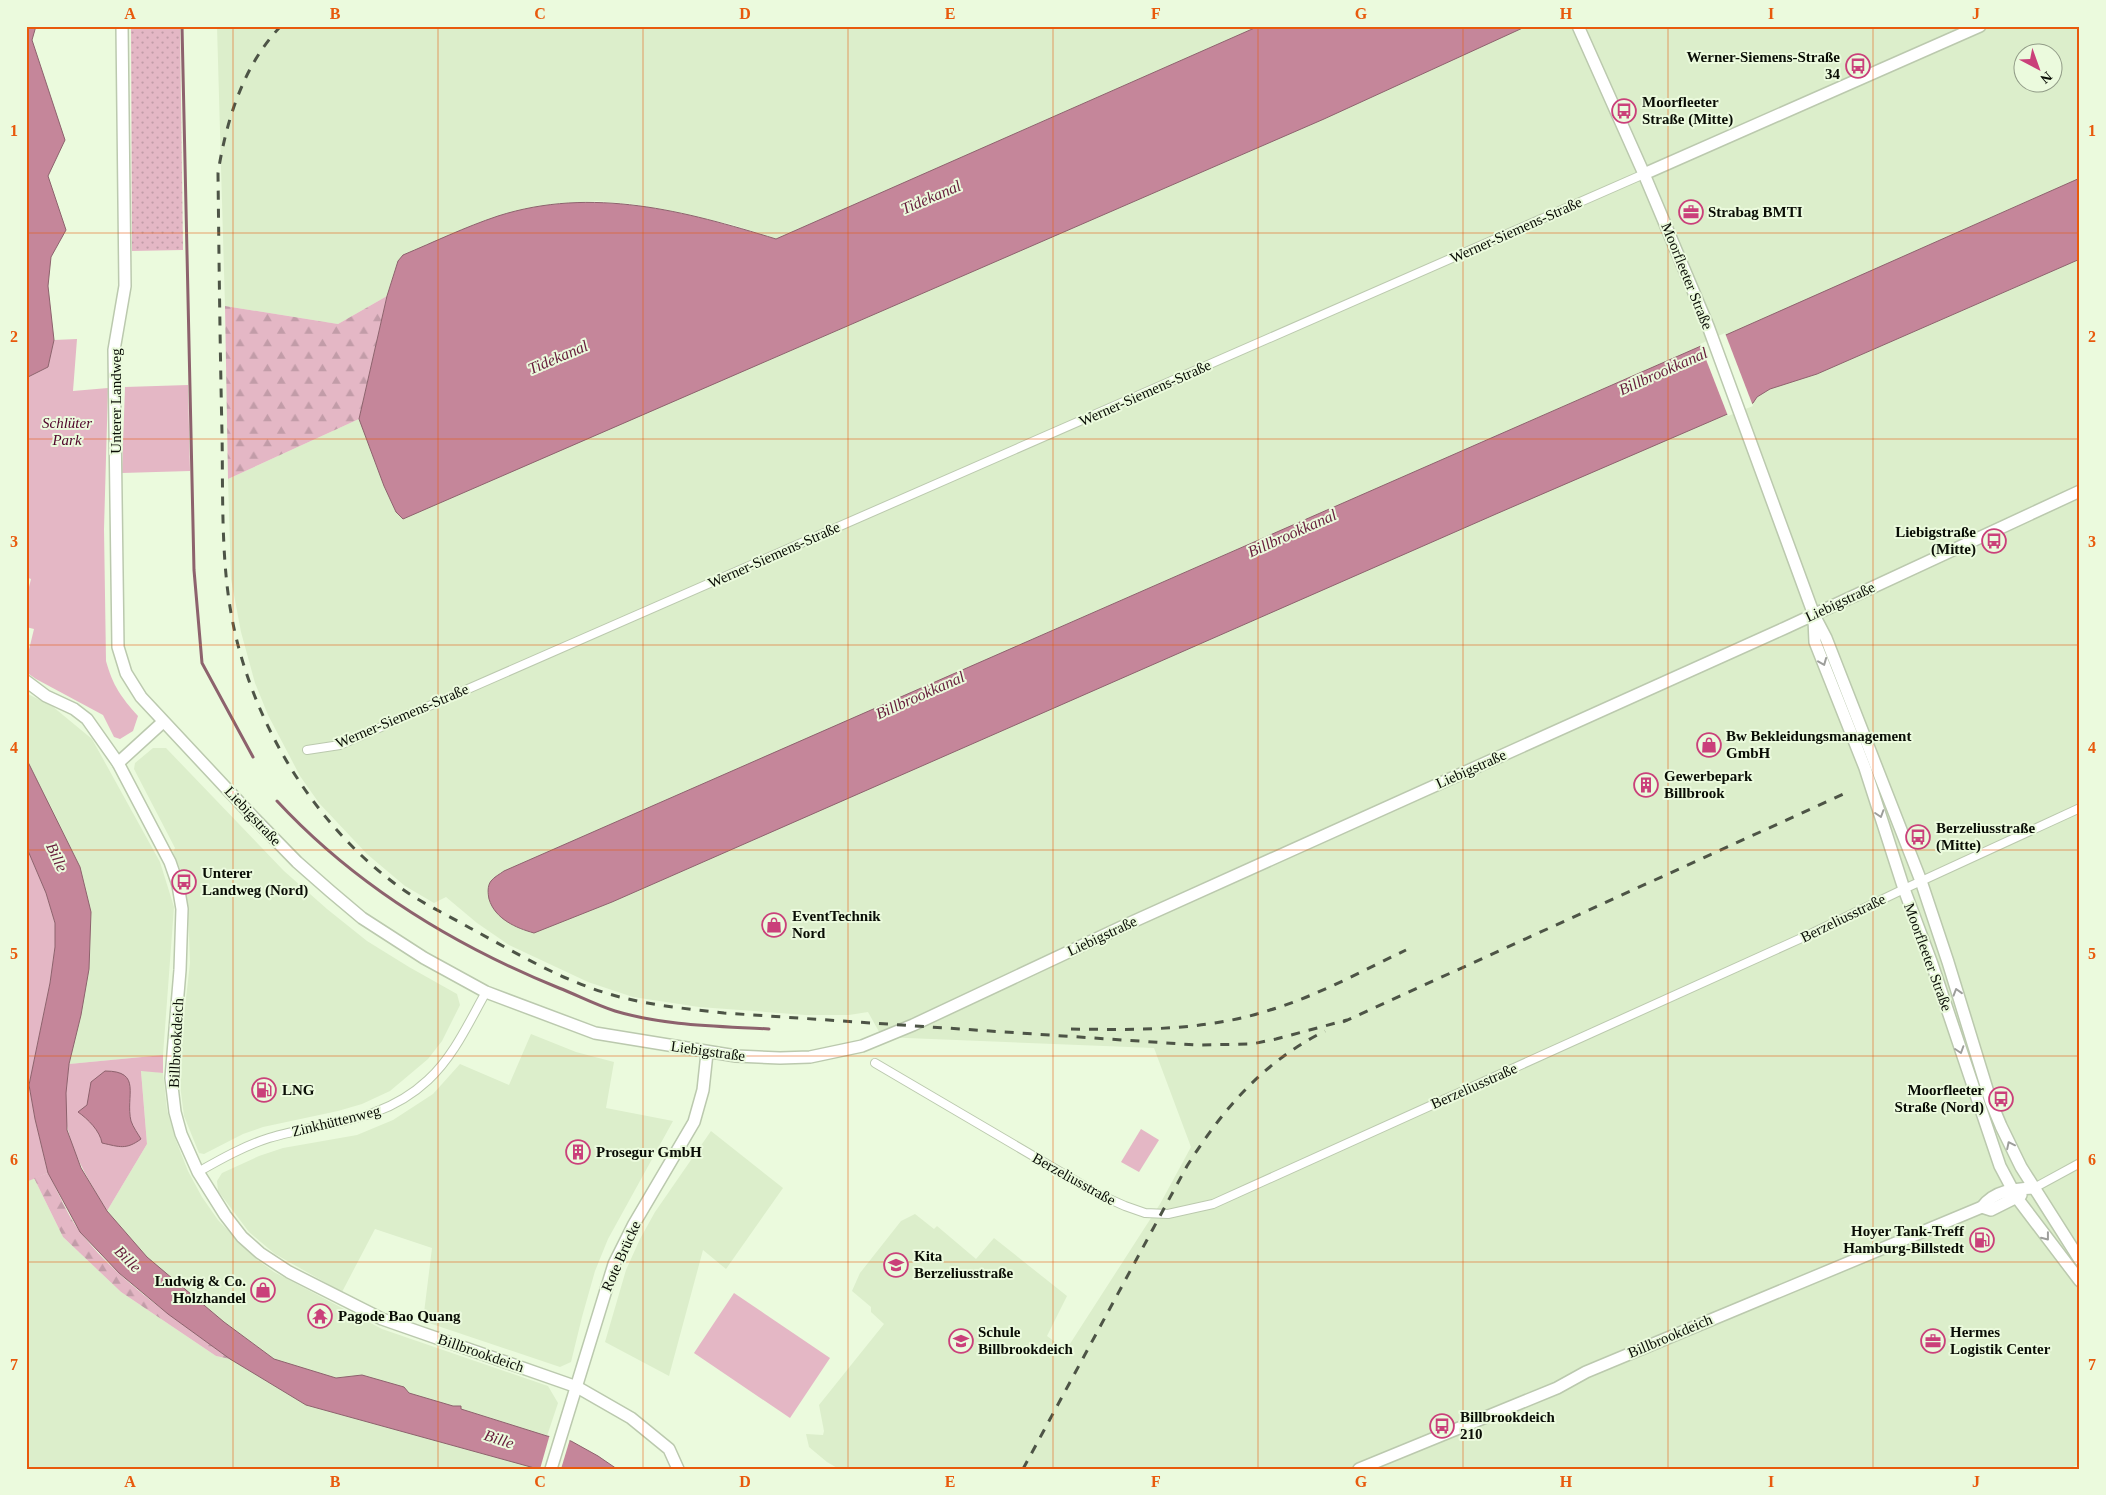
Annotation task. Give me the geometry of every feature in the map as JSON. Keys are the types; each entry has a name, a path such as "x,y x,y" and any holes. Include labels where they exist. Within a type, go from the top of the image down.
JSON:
{"main road":[{"name":"Unterer Landweg","path":"122,26 125,286 114,350 118,647 132,685"},
{"name":"Moorfleeter Straße","path":"1578,26 1644,174 1708,326 1814,615 1826,638 1921,881 1991,1102 2001,1126 2034,1188 2080,1260"},
{"name":"Werner-Siemens-Straße","path":"1644,174 1980,26"},
{"name":"Liebigstraße","path":"132,685 163,722 290,855 330,891 362,918 401,944 486,992 595,1033 707,1053 762,1058 804,1057 848,1050 873,1042 939,1013 1130,923 1814,615 2080,491"},
{"name":"Moorfleeter Straße","path":"1814,615 1815,642 1865,768 1904,889 1932,964 2000,1166 2014,1194 2080,1281"},
{"name":"Billbrookdeich","path":"26,681 46,696 74,709 88,719 118,763 170,862 182,909 180,970 171,1078 174,1112 198,1172 225,1215 242,1236 260,1253 289,1272 382,1319 578,1388 631,1418 669,1449 678,1469"},
{"path":"118,763 163,722"},
{"name":"Rote Brücke","path":"551,1469 578,1388 601,1301 614,1264 634,1224 694,1122 703,1090 707,1053"},
{"name":"Billbrookdeich","path":"1360,1469 1557,1388 1586,1372 1982,1207 1991,1210 2014,1194 2034,1188"}],"street":[{"name":"Werner-Siemens-Straße","path":"307,750 340,746 1644,174"},
{"name":"Berzeliusstraße","path":"874,1063 1098,1194 1145,1213 1168,1214 1213,1204 1806,936 2080,808"},
{"name":"Zinkhüttenweg","path":"198,1172 251,1144 280,1135 371,1115 392,1106 428,1080 446,1059 486,992"},
{"name":"Billbrookdeich","path":"2034,1188 2080,1163"}],"shaded area":[{"path":"217,26 1259,26 776,239 730,224 633,204 596,201 555,204 499,216 403,255 395,269 387,296 338,324 225,306"},
{"path":"1527,26 2080,26 2080,178 504,871 501,917 523,930 534,933 612,902 1753,403 1757,397 1770,389 1817,374 2080,259 2080,1464 2068,1469 839,1469 809,1447 806,1434 823,1435 824,1431 819,1405 884,1324 871,1312 871,1307 852,1291 860,1273 901,1221 915,1214 934,1229 937,1226 976,1259 994,1238 1067,1296 1047,1336 1066,1350 1160,1204 1191,1147 1154,1048 882,1037 868,1012 849,1015 806,1015 699,1007 633,997 588,982 509,945 477,923 446,897 434,903 405,886 367,854 319,803 300,776 268,715 255,683 241,632 231,579 228,479 359,419 384,486 396,512 403,519 1324,119"},
{"path":"26,693 52,706 92,739 160,862 174,907 163,1055 69,1064 81,1015 89,969 91,912 80,867 26,758"},
{"path":"153,748 166,748 284,871 327,909 367,941 457,994 460,1005 442,1041 428,1059 390,1091 362,1104 338,1111 263,1127 243,1134 204,1154 199,1153 184,1116 178,1069 190,963 188,907 184,878 173,852 175,848 134,769 135,763"},
{"path":"531,1034 576,1052 614,1062 606,1108 673,1121 608,1239 595,1271 571,1362 560,1367 423,1321 432,1248 375,1229 342,1292 275,1254 249,1232 218,1191 217,1181 222,1173 259,1156 283,1148 357,1135 393,1120 433,1094 460,1064 509,1085"},
{"path":"141,1070 163,1073 167,1110 175,1138 188,1171 202,1197 218,1220 255,1258 274,1272 382,1329 548,1386 558,1403 547,1436 461,1409 461,1406 453,1406 409,1393 404,1387 362,1375 336,1378 274,1359 224,1322 147,1257 107,1211 147,1144"},
{"path":"711,1131 783,1188 726,1269 703,1250 669,1376 605,1342 626,1270 640,1239 655,1212"},
{"path":"34,1178 63,1237 121,1292 216,1356 230,1359 306,1405 538,1469 26,1469 26,1182"}],"green space":[{"path":"131,26 180,26 183,250 132,251"},
{"path":"387,296 359,419 228,479 225,306 338,324"},
{"name":"Schlüter Park","path":"77,339 73,391 108,388 104,529 106,661 118,691 138,716 133,731 120,739 114,737 103,715 26,672 26,662 34,629 26,627 26,599 31,579 26,577 26,378 48,367 54,340"},
{"path":"188,385 190,471 122,473 125,387"},
{"path":"26,846 46,893 55,923 55,947 50,983 29,1085 48,1173 26,1182"},
{"path":"163,1055 163,1073 141,1071 147,1144 107,1211 79,1162 68,1130 65,1106 69,1064"},
{"path":"1141,1129 1159,1140 1139,1172 1121,1162"},
{"path":"48,1173 81,1233 114,1269 151,1301 230,1359 216,1356 121,1292 63,1237 34,1178"},
{"path":"734,1293 830,1358 790,1418 694,1353"}],"water":[{"path":"26,26 36,26 32,40 65,140 48,176 66,230 51,257 48,286 54,340 48,367 26,378"},
{"name":"Tidekanal","path":"1259,26 1527,26 1324,119 403,519 396,512 384,486 359,419 387,296 398,261 403,255 498,216 533,207 568,203 638,206 673,212 707,219 776,239"},
{"name":"Billbrookkanal","path":"2080,178 2080,259 1817,374 1770,389 1757,397 1753,403 612,902 534,933 507,922 492,906 488,890 489,885 492,880 504,871"},
{"name":"Bille","path":"26,758 80,867 91,912 89,969 81,1015 69,1064 66,1093 67,1130 81,1168 107,1211 147,1257 224,1322 274,1359 336,1378 362,1375 404,1387 409,1393 453,1406 461,1406 461,1409 547,1436 571,1441 617,1469 538,1469 306,1405 230,1359 168,1314 119,1273 80,1232 48,1173 29,1085 50,983 55,947 55,923 46,893 26,846"},
{"path":"105,1071 117,1072 124,1075 128,1080 131,1121 141,1139 131,1145 118,1146 102,1143 99,1134 93,1126 78,1112 87,1105 91,1082"}],"pier":[{"path":"1725,333 1753,406 1728,416 1700,344"},
{"path":"550,1434 570,1439 561,1469 540,1469"}],"waterway":[{"path":"182,26 194,570 202,663 253,757"},
{"path":"277,801 339,860 407,910 481,952 520,971 601,1006 634,1016 692,1024 769,1029"}],"railway":[{"path":"281,26 256,58 246,76 231,114 218,173 223,520 227,586 239,649 270,731 292,769 317,806 345,839 377,869 411,895 545,968 575,982 607,993 657,1005 724,1013 1197,1045 1252,1044 1347,1020"},
{"path":"1343,1022 1848,792"},
{"path":"1071,1029 1172,1028 1197,1026 1246,1017 1305,998 1406,950"},
{"path":"1023,1469 1187,1166 1201,1145 1230,1106 1264,1072 1282,1057 1325,1031"}],"place":[{"name":"Werner-Siemens-Straße 34","path":"1858,66"},
{"name":"Moorfleeter Straße (Mitte)","path":"1624,111"},
{"name":"Strabag BMTI","path":"1691,212"},
{"name":"Liebigstraße (Mitte)","path":"1994,541"},
{"name":"Bw Bekleidungsmanagement GmbH","path":"1709,745"},
{"name":"Gewerbepark Billbrook","path":"1646,785"},
{"name":"Berzeliusstraße (Mitte)","path":"1918,837"},
{"name":"Unterer Landweg (Nord)","path":"184,882"},
{"name":"EventTechnik Nord","path":"774,925"},
{"name":"LNG","path":"264,1090"},
{"name":"Moorfleeter Straße (Nord)","path":"2001,1099"},
{"name":"Prosegur GmbH","path":"578,1152"},
{"name":"Hoyer Tank-Treff Hamburg-Billstedt","path":"1982,1240"},
{"name":"Kita Berzeliusstraße","path":"896,1265"},
{"name":"Ludwig & Co. Holzhandel","path":"263,1290"},
{"name":"Pagode Bao Quang","path":"320,1316"},
{"name":"Schule Billbrookdeich","path":"961,1341"},
{"name":"Hermes Logistik Center","path":"1933,1341"},
{"name":"Billbrookdeich 210","path":"1442,1426"}]}
